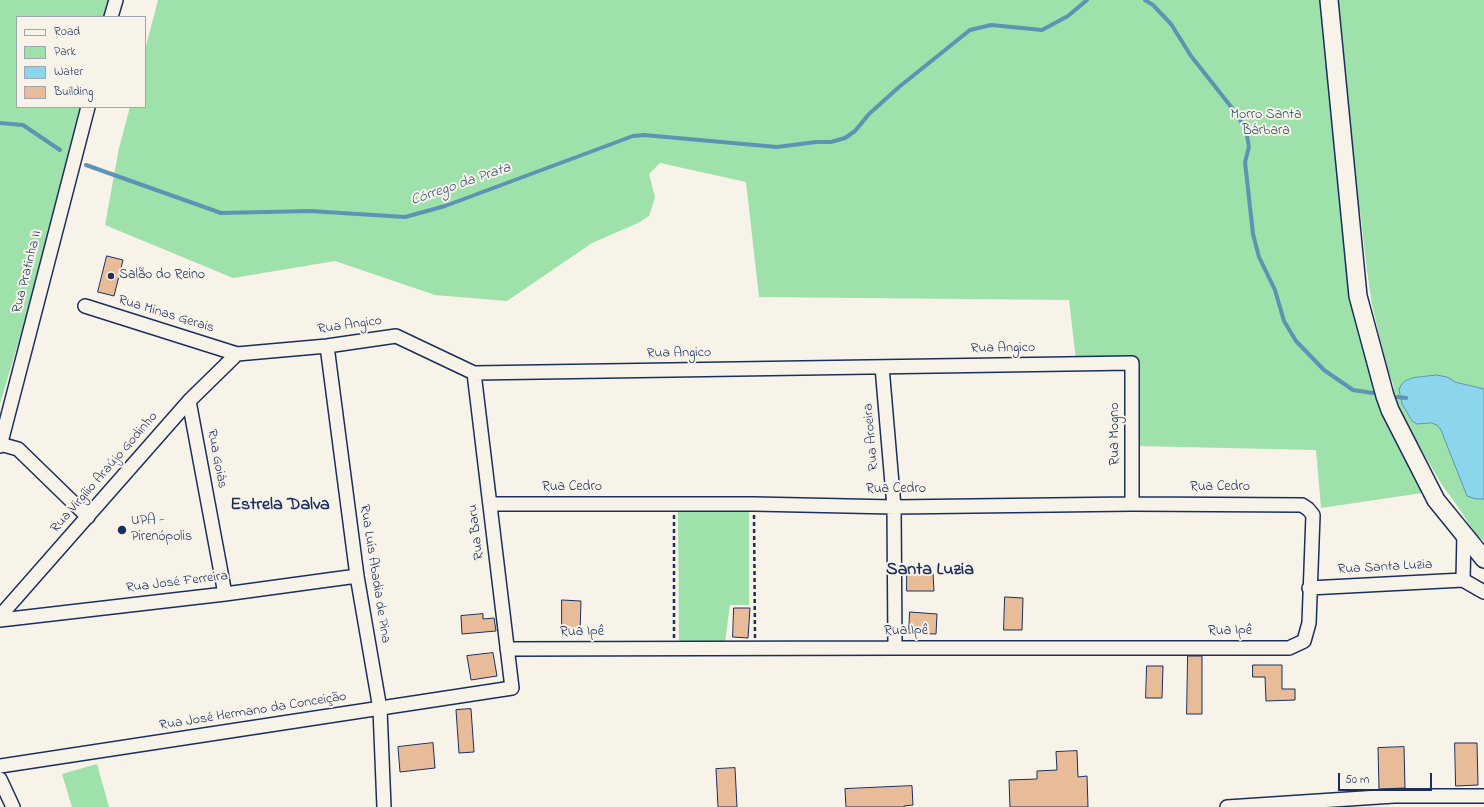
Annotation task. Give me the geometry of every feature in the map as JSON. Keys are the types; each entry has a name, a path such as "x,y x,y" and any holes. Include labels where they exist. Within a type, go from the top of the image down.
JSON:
{"main road":[{"path":"1328,0 1358,296 1390,410 1436,500 1482,550"}],"street":[{"path":"111,16 116,0"},
{"name":"Rua Pratinha II","path":"0,445 88,108"},
{"name":"Rua Minas Gerais","path":"85,306 237,354"},
{"name":"Rua Angico","path":"237,354 327,346 396,336 474,373 1132,363"},
{"name":"Rua Luís Abadia de Pina","path":"327,346 357,576 380,709 384,807"},
{"name":"Rua Virgílio Araújo Godinho","path":"0,616 189,401 237,354"},
{"name":"Rua Mogno","path":"1132,363 1132,504"},
{"name":"Rua Aroeira","path":"882,367 894,507 895,648"},
{"name":"Rua Baru","path":"474,373 512,688"},
{"name":"Rua Goiás","path":"189,401 225,594"},
{"path":"0,445 18,449 88,517"},
{"name":"Rua Cedro","path":"490,504 754,504 894,507 1132,504 1302,505 1313,515 1309,588"},
{"path":"1464,532 1463,580 1484,592"},
{"name":"Rua José Ferreira","path":"0,620 225,594 357,576"},
{"name":"Rua Santa Luzia","path":"1309,588 1463,580"},
{"name":"Rua Ipê","path":"507,649 1289,648 1304,641 1309,623 1309,588"},
{"name":"Rua José Hermano da Conceição","path":"0,766 512,688"},
{"path":"0,779 14,807"},
{"path":"1227,807 1395,802 1484,796"}],"path":[{"path":"674,504 674,648"},
{"path":"754,504 755,648"}],"green space":[{"path":"0,0 113,0 109,16 16,16 16,108 85,108 55,219 0,404"},
{"name":"Morro Santa Bárbara","path":"158,0 1484,0 1484,389 1455,382 1447,377 1428,376 1412,378 1399,390 1400,397 1393,395 1429,492 1321,508 1316,450 1136,446 1134,359 1076,360 1069,300 759,297 746,182 660,163 649,174 655,197 649,216 638,223 592,243 507,301 435,295 335,261 233,278 105,225 119,148 130,108 146,108 146,46","holes":["1360,210 1372,305 1387,367 1394,387 1393,394 1357,296 1349,218"]},
{"path":"1394,398 1401,399 1405,410 1412,421 1417,424 1430,423 1437,425 1441,430 1467,495 1476,499 1484,499 1484,541 1477,536 1442,485 1414,437"},
{"path":"749,508 749,605 730,605 725,642 679,643 678,510"},
{"path":"97,764 109,807 72,807 62,774"}],"water":[{"path":"1437,375 1447,377 1455,382 1484,389 1484,499 1476,499 1467,496 1441,430 1437,425 1431,423 1417,424 1412,421 1402,404 1399,390 1405,381 1412,378"}],"building":[{"name":"Salão do Reino","path":"107,256 123,260 114,296 98,292"},
{"path":"907,573 933,573 934,591 907,591"},
{"path":"1005,597 1023,598 1022,630 1004,630"},
{"path":"562,600 581,601 580,633 562,633"},
{"path":"734,608 750,608 748,638 733,637"},
{"path":"910,612 937,614 936,634 909,633"},
{"path":"483,614 483,619 494,618 496,631 462,634 461,616"},
{"path":"493,653 497,676 471,680 467,656"},
{"path":"1188,656 1202,656 1202,714 1187,714"},
{"path":"1253,665 1282,665 1282,689 1295,689 1295,700 1266,701 1265,677 1253,677"},
{"path":"1147,666 1163,666 1162,698 1146,698"},
{"path":"471,709 474,752 459,753 456,710"},
{"path":"433,743 435,768 400,772 398,747"},
{"path":"1455,743 1477,743 1478,785 1456,786"},
{"path":"1404,747 1405,788 1379,789 1378,748"},
{"path":"1077,751 1078,777 1087,776 1088,807 1010,807 1009,780 1037,779 1037,771 1057,770 1056,752"},
{"path":"735,768 737,807 718,807 716,769"},
{"path":"912,786 913,805 904,807 846,807 845,789"}],"waterway":[{"name":"Córrego da Prata","path":"86,165 221,213 310,211 405,217 445,206 633,136 644,135 777,147 816,142 831,142 845,138 855,131 869,114 899,87 970,30 991,25 1042,30 1068,16 1087,0"},
{"path":"1145,0 1153,5 1171,24 1191,56 1236,113 1246,130 1249,147 1245,162 1253,234 1259,257 1275,290 1284,321 1296,341 1324,370 1353,390 1373,393"},
{"name":"Córrego da Prata","path":"0,123 23,125 60,150"},
{"path":"1397,397 1406,398"}],"place":[{"name":"Salão do Reino","path":"111,276"},
{"name":"UPA - Pirenópolis","path":"122,530"}],"district":[{"name":"Estrela Dalva","path":"280,506"},
{"name":"Santa Luzia","path":"930,571"}]}
